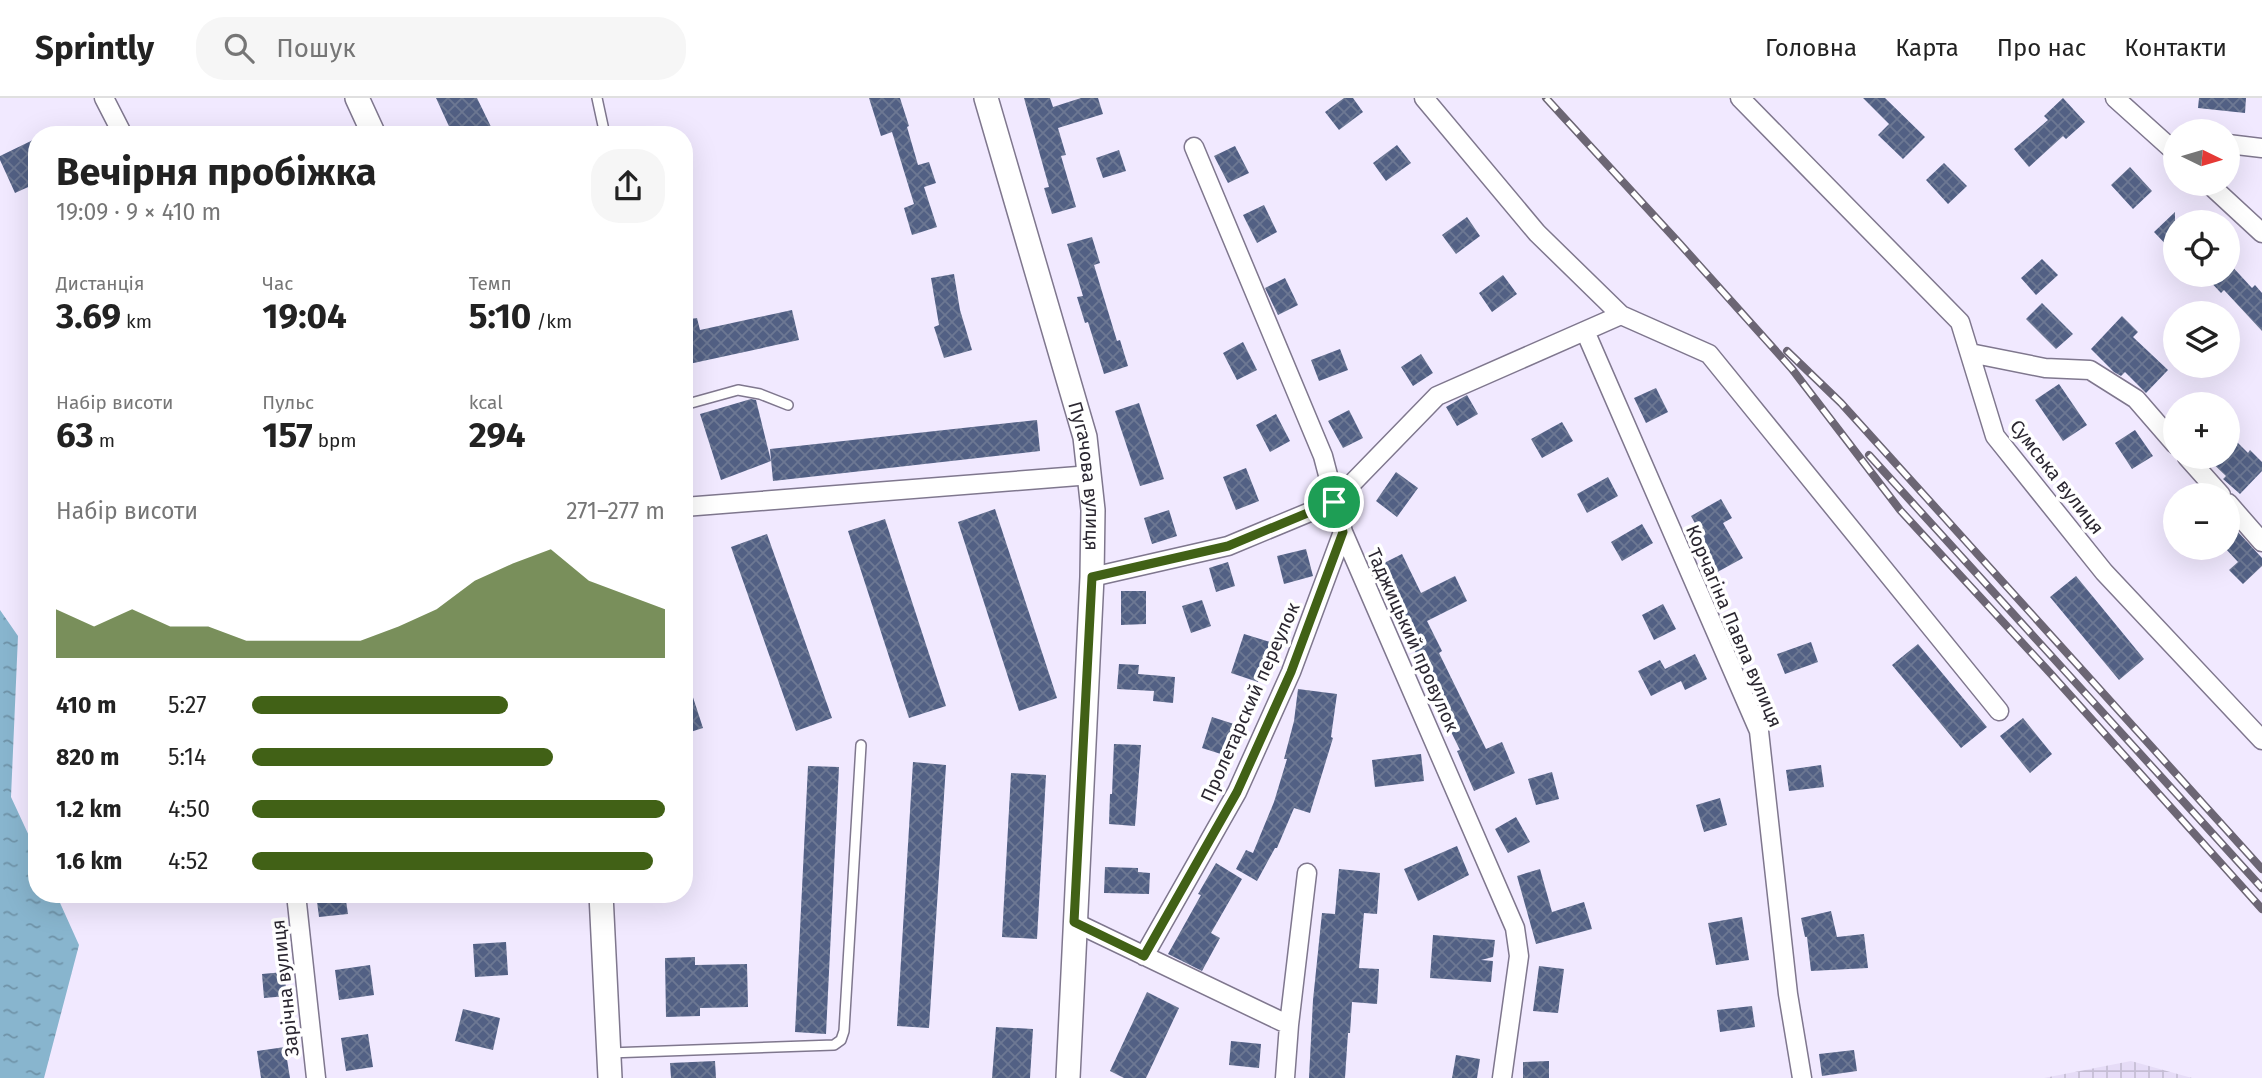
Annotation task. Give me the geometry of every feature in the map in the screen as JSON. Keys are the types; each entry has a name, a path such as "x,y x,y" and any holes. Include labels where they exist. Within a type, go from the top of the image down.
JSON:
{"street":[{"path":"104,98 118,126"},
{"path":"357,98 370,126"},
{"name":"Пугачова вулиця","path":"986,98 1085,437 1091,475 1092,577 1068,1078"},
{"path":"1424,98 1537,233 1621,315 1709,354 1999,710"},
{"name":"Сумська вулиця","path":"1740,98 1961,322 1995,436 2104,572 2262,740"},
{"path":"2115,98 2163,135"},
{"path":"2240,146 2262,148"},
{"name":"Таджицький провулок","path":"1194,147 1323,456 1343,532 1515,928 1519,956 1502,1078"},
{"path":"2222,196 2262,233"},
{"path":"1092,577 1228,546 1334,502 1437,396 1621,315"},
{"name":"Корчагіна Павла вулиця","path":"1585,331 1759,731 1788,994 1802,1078"},
{"path":"1970,353 2045,368 2090,370 2136,399 2163,429"},
{"path":"2198,469 2210,483"},
{"path":"693,504 1091,475"},
{"path":"2240,517 2262,542"},
{"name":"Пролетарский переулок","path":"1144,956 1237,792 1291,672 1343,532"},
{"path":"1286,1078 1289,1025 1307,873"},
{"name":"Зарічна вулиця","path":"297,903 316,1078"},
{"path":"601,903 610,1078"},
{"path":"1074,922 1289,1025"}],"lane":[{"path":"597,98 603,126"},
{"path":"693,402 738,390 760,394 788,405"},
{"path":"609,1053 834,1045 841,1040 844,1031 861,745"}],"shaded area":[{"path":"2131,1061 2192,1078 2044,1078"}],"water":[{"path":"0,610 18,636 11,797 28,834 28,903 60,903 79,945 44,1078 0,1078"}],"building":[{"path":"436,98 477,98 491,126 449,126"},
{"path":"869,98 900,98 918,165 929,162 936,183 924,187 937,227 912,235 904,208 914,204 892,132 881,136"},
{"path":"1024,98 1050,98 1053,107 1081,98 1098,98 1103,114 1058,128 1066,155 1061,156 1076,207 1052,214 1044,188 1049,187"},
{"path":"1344,98 1353,98 1363,112 1339,130 1325,112"},
{"path":"1863,98 1885,98 1925,137 1903,159 1878,135 1889,124"},
{"path":"2063,98 2085,122 2066,139 2063,136 2029,167 2014,149 2048,120 2044,116"},
{"path":"2199,98 2246,98 2245,113 2198,108"},
{"path":"28,142 28,187 15,193 0,156"},
{"path":"1397,145 1411,163 1386,181 1373,163"},
{"path":"1235,146 1249,173 1228,183 1214,156"},
{"path":"1119,150 1126,171 1103,178 1096,158"},
{"path":"1944,163 1967,186 1948,204 1926,180"},
{"path":"2130,167 2152,191 2133,209 2111,185"},
{"path":"1264,205 1277,232 1257,243 1243,215"},
{"path":"1467,217 1480,236 1456,254 1442,235"},
{"path":"2163,223 2163,241 2154,232"},
{"path":"1092,237 1100,263 1094,265 1117,341 1120,340 1128,366 1104,374 1088,322 1085,323 1077,297 1083,296 1067,244"},
{"path":"2042,259 2058,275 2036,295 2021,278"},
{"path":"954,274 960,310 972,350 944,358 934,327 939,325 931,278"},
{"path":"1503,275 1517,294 1492,312 1479,293"},
{"path":"2240,275 2252,288 2255,285 2262,293 2262,331 2240,307 2240,301 2234,301 2224,290 2221,293 2215,287 2240,287"},
{"path":"1285,278 1298,305 1278,315 1265,288"},
{"path":"2042,303 2073,334 2056,349 2026,319"},
{"path":"792,310 799,340 693,363 693,319 697,318 700,330"},
{"path":"2122,316 2138,332 2133,337 2163,365 2163,375 2146,393 2125,372 2121,376 2114,372 2091,349"},
{"path":"1243,342 1257,370 1237,380 1223,353"},
{"path":"1340,349 1348,370 1319,381 1311,360"},
{"path":"1421,354 1433,373 1413,386 1401,367"},
{"path":"2059,384 2087,425 2063,441 2035,400"},
{"path":"1656,388 1668,412 1646,423 1634,398"},
{"path":"1467,395 1478,414 1457,426 1446,407"},
{"path":"751,399 756,400 771,461 721,480 700,414"},
{"path":"1139,403 1164,479 1140,486 1115,411"},
{"path":"1349,410 1363,438 1343,448 1328,421"},
{"path":"1276,414 1290,441 1270,452 1256,425"},
{"path":"1037,420 1040,451 773,481 770,449"},
{"path":"1562,422 1573,441 1542,458 1531,439"},
{"path":"2135,430 2153,456 2132,469 2115,443"},
{"path":"2240,445 2248,453 2250,450 2262,462 2262,471 2240,494 2240,483 2228,483 2223,479 2226,476 2219,469 2240,469"},
{"path":"1246,468 1259,501 1236,510 1223,477"},
{"path":"1396,472 1418,488 1397,517 1376,501"},
{"path":"1608,477 1618,496 1587,513 1577,494"},
{"path":"1721,499 1732,518 1723,523 1743,558 1712,575 1701,556 1710,551 1691,516"},
{"path":"995,509 1057,698 1019,711 958,522"},
{"path":"1169,510 1177,536 1152,544 1144,518"},
{"path":"885,519 946,706 909,718 848,531"},
{"path":"1642,524 1653,543 1622,561 1611,542"},
{"path":"767,534 832,718 796,731 731,547"},
{"path":"2240,534 2262,558 2262,566 2243,584 2229,570 2238,562"},
{"path":"1306,549 1313,576 1284,584 1277,556"},
{"path":"1402,554 1421,593 1455,576 1467,601 1427,621 1442,651 1439,653 1486,749 1502,742 1515,773 1474,791 1457,751 1460,750 1421,671 1424,669 1408,637 1413,635 1380,565"},
{"path":"1228,562 1235,586 1216,592 1209,568"},
{"path":"2076,576 2144,659 2119,680 2050,597"},
{"path":"1121,591 1146,591 1146,624 1121,625"},
{"path":"1202,600 1211,626 1191,633 1182,606"},
{"path":"1663,604 1676,629 1654,640 1642,615"},
{"path":"1244,634 1270,642 1258,682 1231,673"},
{"path":"1811,642 1818,662 1785,674 1777,654"},
{"path":"1918,644 1987,727 1961,748 1892,665"},
{"path":"1695,654 1707,679 1685,690 1681,681 1651,696 1638,671 1660,660 1665,669"},
{"path":"1119,664 1139,665 1138,674 1175,677 1173,703 1153,701 1154,691 1117,689"},
{"path":"1298,689 1337,694 1333,738 1310,813 1294,808 1277,848 1257,881 1236,869 1246,850 1253,853 1274,802 1287,759 1284,759 1294,721"},
{"path":"693,697 703,728 693,731"},
{"path":"1212,717 1234,724 1224,755 1202,748"},
{"path":"2023,718 2052,754 2030,773 2000,736"},
{"path":"1114,744 1141,745 1135,826 1109,824"},
{"path":"1421,754 1424,781 1375,787 1372,760"},
{"path":"913,762 946,765 929,1028 897,1026"},
{"path":"1821,765 1824,787 1789,791 1786,770"},
{"path":"808,766 839,767 826,1034 795,1032"},
{"path":"1552,772 1559,799 1536,805 1528,779"},
{"path":"1011,773 1046,775 1037,939 1002,937"},
{"path":"1720,798 1727,825 1704,832 1696,805"},
{"path":"1516,817 1530,842 1508,853 1495,829"},
{"path":"1457,846 1469,875 1418,901 1404,869"},
{"path":"1216,863 1242,879 1211,933 1220,938 1202,971 1168,954"},
{"path":"1105,867 1138,868 1138,872 1150,873 1149,894 1104,893"},
{"path":"1339,869 1380,873 1377,914 1364,913 1359,968 1379,969 1377,1004 1352,1002 1345,1078 1309,1078 1313,1000 1322,913 1335,914"},
{"path":"1540,869 1552,912 1584,902 1592,929 1536,944 1517,876"},
{"path":"317,903 346,903 348,914 319,917"},
{"path":"1831,911 1837,937 1864,934 1868,968 1811,971 1807,937 1801,918"},
{"path":"1742,917 1749,960 1716,965 1708,923"},
{"path":"1433,935 1495,940 1493,957 1481,960 1493,961 1491,982 1430,978"},
{"path":"506,942 508,975 475,977 473,944"},
{"path":"695,957 695,965 747,964 748,1007 700,1008 700,1016 666,1017 665,958"},
{"path":"370,965 374,995 339,1000 335,970"},
{"path":"1539,966 1564,969 1558,1013 1533,1011"},
{"path":"284,972 287,996 264,998 262,974"},
{"path":"1147,992 1179,1008 1146,1078 1124,1078 1110,1071"},
{"path":"1752,1006 1755,1027 1720,1032 1717,1010"},
{"path":"463,1009 500,1018 493,1050 455,1041"},
{"path":"996,1027 1033,1029 1030,1078 992,1078"},
{"path":"368,1034 373,1067 346,1071 341,1038"},
{"path":"1231,1041 1261,1044 1259,1068 1229,1065"},
{"path":"285,1047 290,1078 261,1078 257,1051"},
{"path":"1854,1050 1857,1071 1822,1076 1819,1054"},
{"path":"1456,1055 1480,1059 1477,1078 1452,1078"},
{"path":"715,1061 716,1078 671,1078 670,1063"},
{"path":"1549,1061 1549,1078 1523,1078 1523,1062"}],"railway":[{"path":"1546,98 1792,369 1900,510 2262,909"},
{"path":"1787,351 1841,403 2262,869"},
{"path":"1869,455 2262,888"}],"route":[{"path":"1334,502 1343,532 1291,672 1237,792 1144,956 1074,922 1092,577 1228,546 1334,502"}]}
